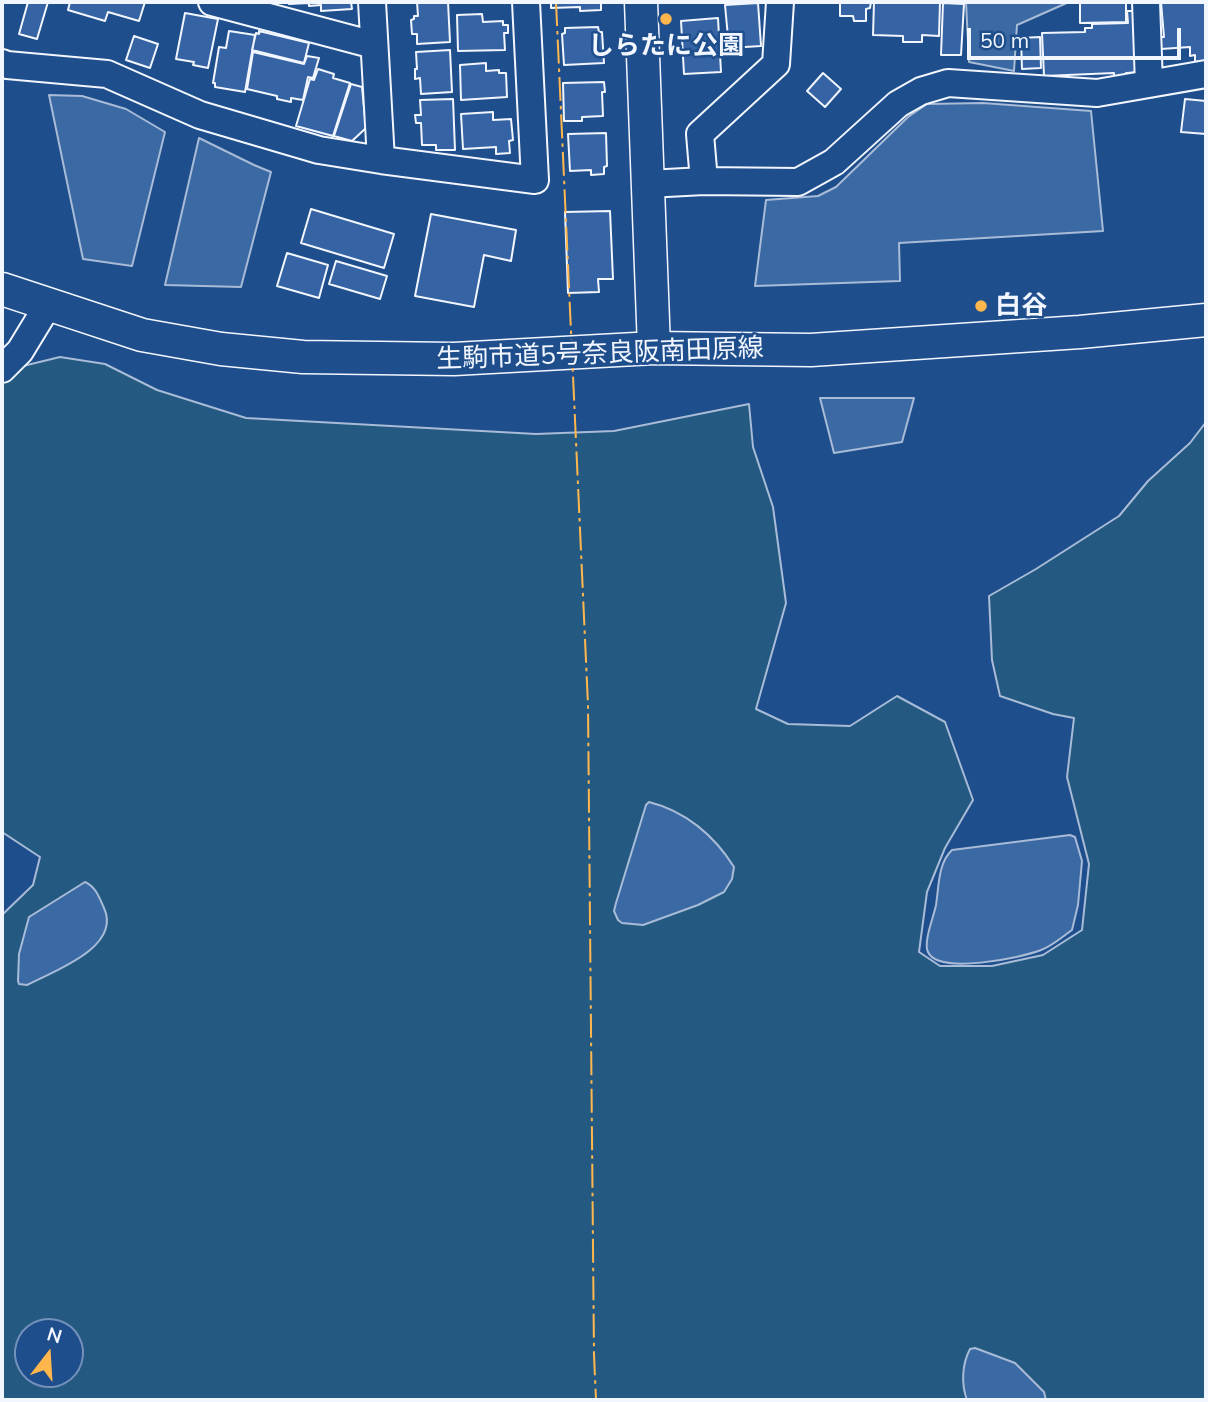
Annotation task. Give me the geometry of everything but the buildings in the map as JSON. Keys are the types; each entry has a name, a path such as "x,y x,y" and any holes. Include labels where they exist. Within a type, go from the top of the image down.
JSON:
{"street":[{"path":"212,2 374,45"},
{"path":"372,2 381,160"},
{"path":"2,63 107,74 200,115 319,150 535,180 527,2"},
{"path":"640,2 653,348"},
{"path":"704,181 700,134 776,64 780,2"},
{"path":"1146,2 1149,84"},
{"path":"648,184 704,181 798,182 834,162 898,104 921,90 948,83 1097,93 1206,75"},
{"name":"生駒市道5号奈良阪南田原線","path":"2,289 142,335 221,349 303,357 454,359 653,348 811,349 1080,332 1206,320"},
{"path":"2,369 20,351 48,305"}],"shaded area":[{"path":"966,2 1069,2 1017,25 1014,71 969,62"},
{"path":"49,95 82,96 126,109 165,132 132,266 83,259"},
{"path":"983,103 1091,111 1103,231 899,243 900,281 755,286 766,200 818,196 836,187 908,117 927,104"},
{"path":"199,138 271,172 241,287 165,285"},
{"path":"60,357 105,364 157,390 246,418 536,434 614,431 749,404 753,447 773,507 786,603 756,709 788,724 850,726 897,696 945,722 973,800 945,848 927,892 919,952 940,966 992,966 1043,955 1082,930 1089,864 1067,777 1074,718 1053,714 1000,696 992,660 989,596 1119,516 1148,481 1190,443 1206,422 1206,1400 2,1400 2,915 33,885 40,857 2,832 2,381 19,367"},
{"path":"820,398 914,398 902,442 834,453"},
{"path":"649,802 675,811 708,835 734,867 732,879 724,892 698,905 643,925 622,923 614,911"},
{"path":"1070,835 1075,837 1082,861 1078,905 1072,930 1041,950 981,963 947,963 935,959 928,952 928,936 940,875 944,861 952,850"},
{"path":"85,882 95,890 104,908 107,922 103,935 95,946 68,965 27,985 19,984 19,954 29,917"},
{"path":"975,1348 1015,1363 1044,1392 1046,1400 967,1400 963,1374 967,1355 970,1349"}],"power":[{"path":"556,2 588,705 596,1400"}],"place":[{"name":"しらたに公園","path":"666,19"},
{"name":"白谷","path":"981,306"}]}
